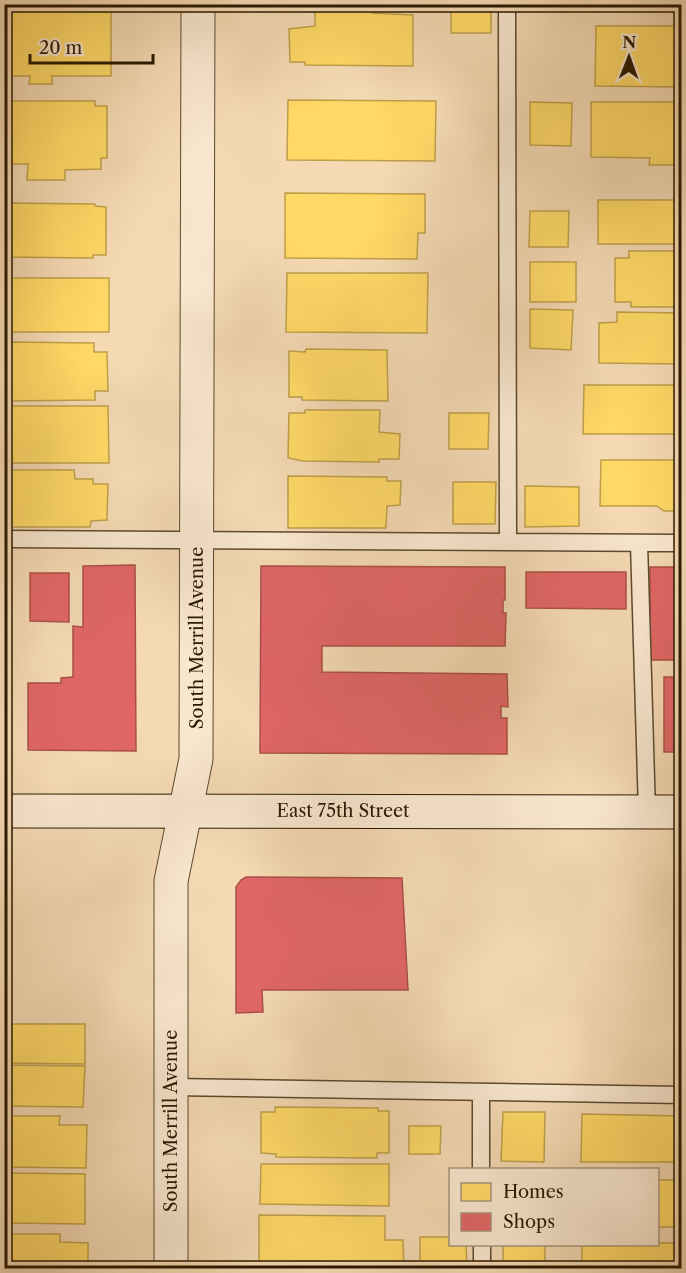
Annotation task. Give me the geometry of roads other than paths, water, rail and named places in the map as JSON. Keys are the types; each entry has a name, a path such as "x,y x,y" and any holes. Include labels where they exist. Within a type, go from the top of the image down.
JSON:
{"street":[{"name":"South Merrill Avenue","path":"171,1269 171,881 196,759 198,4"},
{"name":"East 75th Street","path":"4,811 681,812"}],"lane":[{"path":"507,4 508,542"},
{"path":"4,539 681,543"},
{"path":"639,543 647,812"},
{"path":"171,1088 681,1095"},
{"path":"482,1093 482,1168"},
{"path":"482,1246 482,1269"}]}
